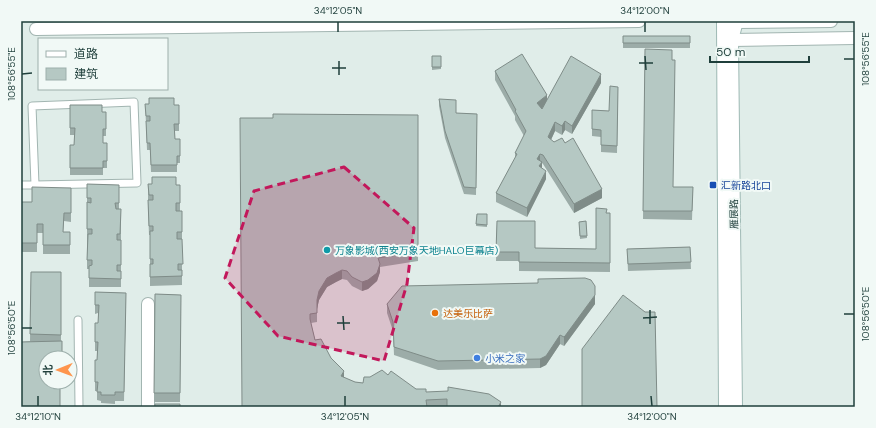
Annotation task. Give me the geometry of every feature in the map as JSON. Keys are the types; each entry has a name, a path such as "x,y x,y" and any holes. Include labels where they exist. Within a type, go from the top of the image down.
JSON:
{"street":[{"path":"36,29 639,21"},
{"path":"723,21 732,40 855,38"},
{"name":"雁展路","path":"723,21 725,407"},
{"path":"735,21 831,21"},
{"name":"雁展路","path":"735,21 732,40 736,407"},
{"path":"148,304 148,407"}],"lane":[{"path":"21,185 35,185 137,183 134,102 32,106 35,185"},
{"path":"78,320 79,407"}],"highlighted area":[{"path":"344,167 414,228 407,284 384,361 278,336 225,278 254,191"}],"building":[{"path":"623,36 690,36 690,43 623,43"},
{"path":"645,49 672,50 672,60 675,60 673,187 693,187 692,211 643,211"},
{"path":"522,54 547,95 537,103 542,109 571,56 601,74 572,126 565,121 562,126 555,122 548,137 554,142 562,138 565,143 573,138 602,189 574,204 543,155 540,154 537,159 542,162 539,166 546,171 527,208 496,193 517,154 515,153 526,131 495,71"},
{"path":"432,56 441,56 441,67 432,67"},
{"path":"610,86 618,87 617,146 601,145 601,130 592,129 592,110 609,111"},
{"path":"149,98 174,98 174,105 179,105 179,124 174,124 175,139 180,139 180,156 177,156 177,165 151,165 150,143 147,143 146,121 150,121 150,116 146,116 145,104 149,104"},
{"path":"439,99 456,100 456,113 477,114 476,188 464,187 445,131"},
{"path":"70,105 102,105 102,112 106,112 106,129 103,129 103,143 107,143 107,161 103,161 103,168 70,168 70,145 74,145 75,128 70,128"},
{"path":"273,114 418,115 418,252 378,258 380,264 377,273 368,280 362,282 352,277 347,271 342,270 327,278 319,291 317,313 310,314 315,340 321,339 331,358 344,371 341,376 355,382 363,383 364,377 370,377 382,370 388,375 391,371 416,389 426,389 426,392 448,391 448,387 489,394 501,402 498,407 447,407 447,399 426,400 427,407 242,407 240,118 273,118"},
{"path":"152,177 176,177 176,185 180,185 180,203 176,203 176,211 182,211 182,232 177,232 177,239 182,239 183,264 178,264 178,270 182,270 182,276 150,277 150,264 153,264 153,259 150,259 150,231 153,231 153,226 149,226 148,200 153,200 153,195 149,195 148,184 152,184"},
{"path":"87,184 119,185 119,203 115,203 116,209 121,209 120,234 117,234 117,240 121,240 121,265 117,265 117,271 121,271 121,279 89,278 89,266 92,265 92,260 87,260 88,234 92,234 92,229 87,229 87,202 91,203 91,198 87,198"},
{"path":"32,187 71,188 71,213 64,213 63,232 70,232 70,245 43,245 43,224 37,224 37,243 21,243 21,202 32,202"},
{"path":"596,208 607,209 606,213 610,213 610,263 519,262 519,252 496,252 497,221 535,221 535,248 596,249"},
{"path":"477,214 487,214 487,225 476,224"},
{"path":"586,221 587,236 580,236 579,222"},
{"path":"690,247 691,262 628,264 627,249"},
{"path":"31,272 61,272 61,335 30,334"},
{"path":"585,278 591,280 595,286 595,295 565,336 560,335 546,356 540,359 438,361 394,347 393,322 387,304 402,286 538,283 538,279"},
{"path":"95,292 126,293 124,392 115,392 115,395 101,395 101,392 97,392 98,382 95,382 95,360 97,360 98,342 95,342 95,323 98,323 99,305 95,305"},
{"path":"155,294 181,295 180,393 154,393"},
{"path":"623,295 645,312 655,312 657,407 582,407 582,349"},
{"path":"62,341 62,350 38,350 38,390 60,390 60,407 21,407 21,342"},
{"path":"155,404 180,404 180,407 155,407"}],"place":[{"name":"汇新路北口","path":"713,185"},
{"name":"万象影城(西安万象天地HALO巨幕店)","path":"327,250"},
{"name":"达美乐比萨","path":"435,313"},
{"name":"小米之家","path":"477,358"}]}
